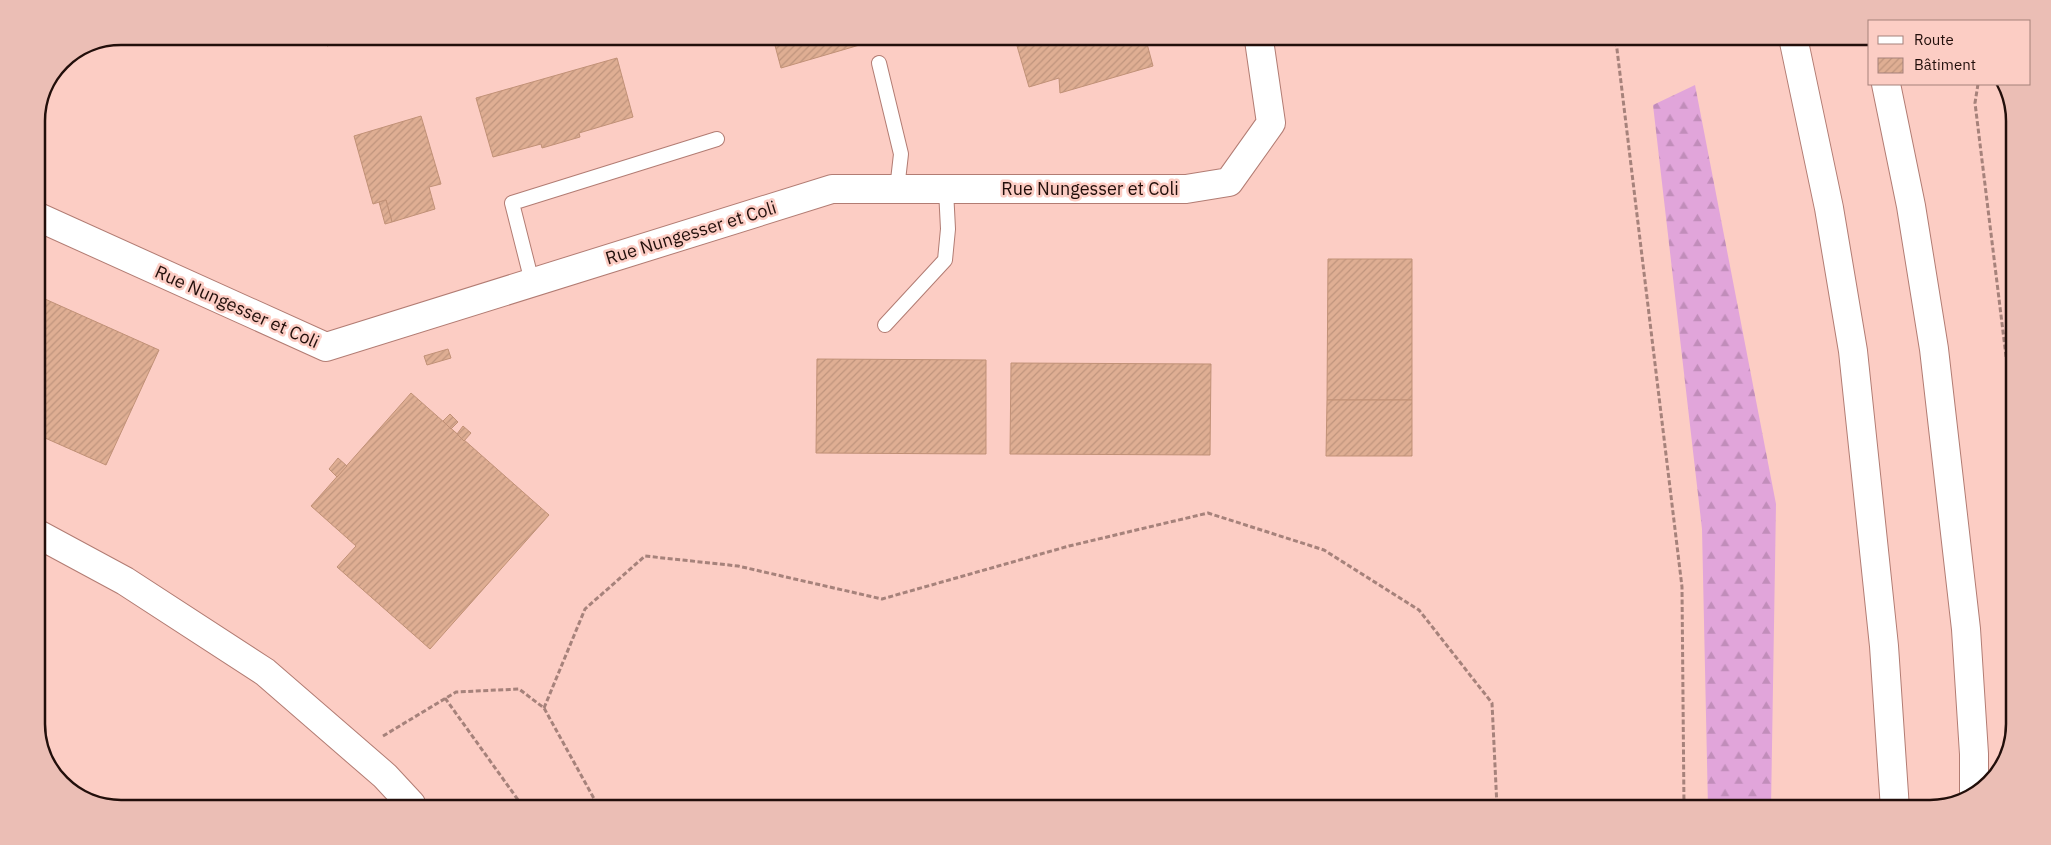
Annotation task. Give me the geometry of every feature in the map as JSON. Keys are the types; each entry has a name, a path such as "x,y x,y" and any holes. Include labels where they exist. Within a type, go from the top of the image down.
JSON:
{"main road":[{"name":"Rue Nungesser et Coli","path":"45,220 326,347 832,189 1186,189 1229,182 1271,123 1260,45"},
{"path":"1795,45 1829,208 1853,351 1884,646 1893,800"},
{"path":"1886,85 1911,206 1934,349 1966,629 1974,754 1974,786"},
{"path":"45,538 125,581 257,666 357,752 407,800"}],"lane":[{"path":"879,62 902,154 897,189"},
{"path":"532,282 512,203 717,139"},
{"path":"885,325 945,260 948,230 946,190"}],"path":[{"path":"1616,45 1682,587 1684,800"},
{"path":"1978,85 1975,103 2006,356"},
{"path":"544,708 585,609 644,556 738,566 882,599 1069,546 1208,513 1324,550 1419,610 1492,702 1497,800"},
{"path":"357,752 456,692 519,688 544,708 595,800"},
{"path":"445,698 518,800"}],"green space":[{"path":"1695,85 1776,504 1771,800 1708,800 1702,529 1653,105"}],"building":[{"path":"775,45 860,45 781,68"},
{"path":"1017,45 1147,45 1153,66 1060,93 1059,78 1029,87"},
{"path":"617,58 633,117 579,133 580,137 542,148 541,144 493,157 476,98"},
{"path":"421,116 441,184 429,187 435,209 392,222 386,200 373,204 354,136"},
{"path":"386,200 392,222 385,224 379,202"},
{"path":"1328,259 1412,259 1412,400 1327,400"},
{"path":"45,299 159,350 106,465 45,438"},
{"path":"448,349 451,358 427,365 424,356"},
{"path":"817,359 986,360 986,454 816,453"},
{"path":"1011,363 1211,364 1210,455 1010,454"},
{"path":"411,393 549,515 430,649 337,567 356,546 311,506"},
{"path":"1327,400 1412,400 1412,456 1326,456"},
{"path":"450,414 458,422 451,429 443,421"},
{"path":"463,426 471,433 464,441 457,434"},
{"path":"338,458 347,466 337,477 329,469"}]}
